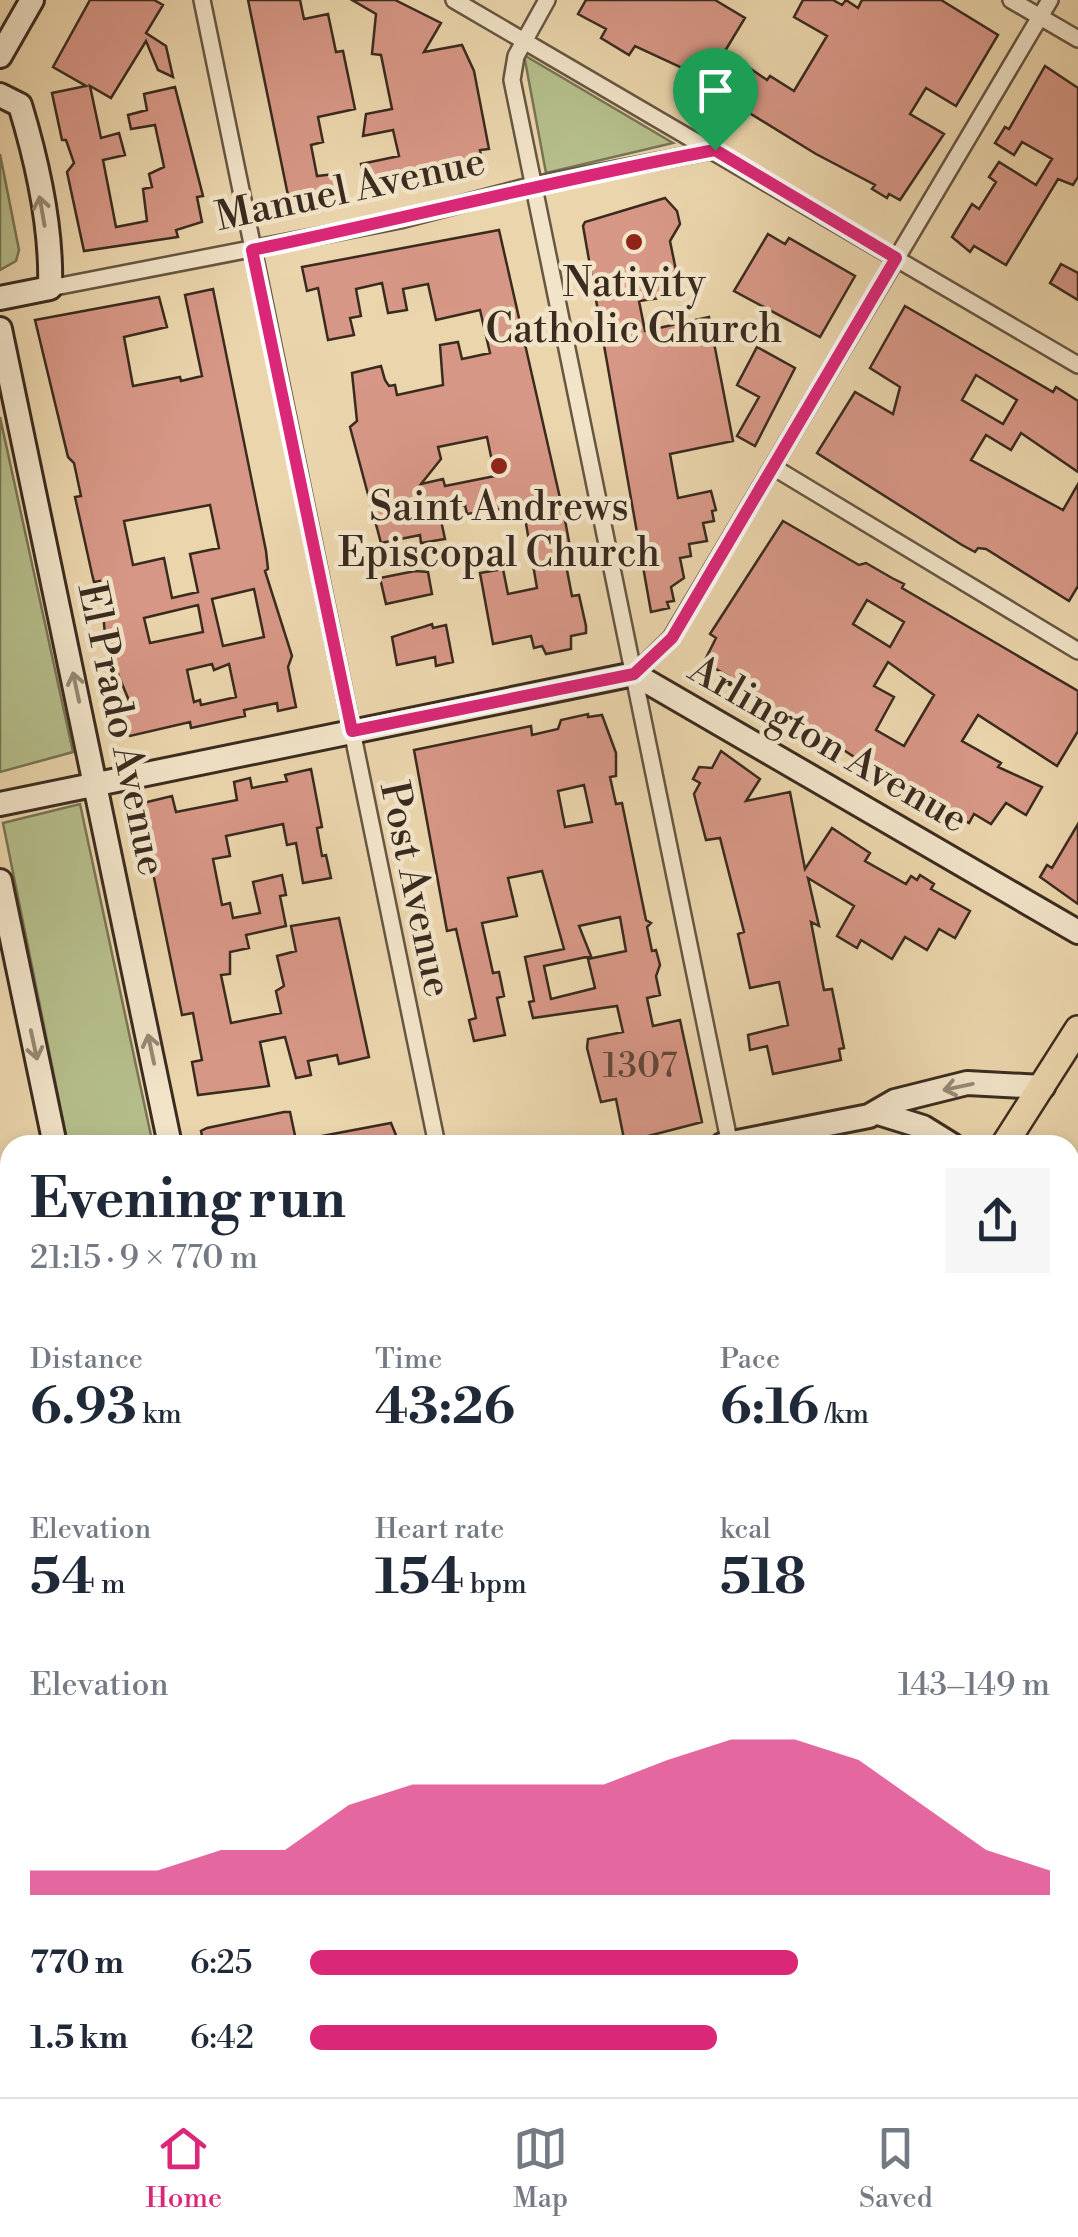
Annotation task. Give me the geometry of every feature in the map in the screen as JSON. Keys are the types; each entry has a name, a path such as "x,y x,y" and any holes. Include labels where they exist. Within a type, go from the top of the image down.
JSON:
{"main road":[{"path":"1011,1135 1078,1029"}],"street":[{"path":"0,56 32,0"},
{"name":"Post Avenue","path":"202,0 435,1135"},
{"path":"454,0 1078,365"},
{"path":"547,0 524,39 512,80 725,1135"},
{"path":"1011,0 1078,39"},
{"path":"634,674 672,638 1050,0"},
{"path":"0,96 20,105 28,134 51,264 50,288"},
{"name":"Manuel Avenue","path":"0,298 400,220 533,185 715,150"},
{"name":"El Prado Avenue","path":"0,329 168,1135"},
{"path":"774,467 1078,652"},
{"name":"Arlington Avenue","path":"0,804 634,674 1078,932"},
{"path":"0,880 53,1135"},
{"path":"771,1135 878,1113 894,1101 967,1083 1043,1087"},
{"path":"878,1113 936,1135"}],"green space":[{"path":"524,55 673,143 546,173"},
{"path":"0,154 19,250 16,261 0,270"},
{"path":"0,417 73,752 0,772"},
{"path":"80,804 151,1135 66,1135 3,823"}],"building":[{"path":"90,0 154,0 163,5 146,33 166,46 173,77 158,70 146,41 111,98 90,86 101,138 119,133 125,155 103,160 116,227 147,221 143,189 152,187 149,174 164,167 155,125 131,129 128,115 147,110 144,94 175,87 203,196 197,197 202,222 176,230 178,237 84,251 67,172 74,163 66,140 62,140 52,93 86,86 53,67"},
{"path":"248,0 300,0 304,19 328,14 336,52 343,51 355,109 318,117 323,142 311,145 317,176 334,174 341,204 291,210"},
{"path":"352,0 395,0 441,23 424,52 462,45 474,71 489,149 480,150 484,172 385,189 386,196 368,199 361,164 399,156 393,130 363,136 366,114 392,109 381,55 372,54 376,14"},
{"path":"586,0 715,0 745,18 725,51 767,80 770,76 794,91 827,36 794,17 803,0 833,0 842,5 846,0 858,8 862,0 941,0 998,35 956,106 926,88 910,114 944,134 900,200 889,194 887,198 872,189 875,185 722,96 725,91 702,77 635,46 629,55 601,38 606,29 578,14"},
{"path":"1045,66 1078,88 1078,177 1073,185 1058,179 1006,265 974,246 970,252 952,237 972,204 979,209 996,182 989,177 999,162 1036,185 1052,159 1022,142 1014,155 995,143 1005,127 1009,129"},
{"path":"665,198 677,211 680,224 670,241 681,295 639,301 645,331 709,317 733,441 670,454 678,498 711,491 716,510 712,511 714,521 703,523 707,541 689,544 691,556 680,558 684,578 671,587 674,601 667,602 669,608 651,612 583,226 585,222"},
{"path":"499,230 565,520 573,563 566,565 572,596 579,595 586,626 586,633 571,636 571,649 546,654 542,646 534,648 531,636 493,644 480,573 503,569 508,594 537,588 523,506 467,514 465,505 439,511 445,539 421,543 420,535 381,543 350,427 357,421 352,373 381,366 385,380 389,386 395,385 397,395 443,385 440,345 458,342 462,359 490,353 480,310 436,320 428,284 403,289 407,310 388,313 382,283 356,289 361,316 350,318 354,335 328,340 318,288 307,291 302,267","holes":["487,437 495,476 445,486 443,479 421,484 441,459 438,447"]},
{"path":"768,234 785,244 789,238 855,276 820,337 734,291"},
{"path":"1061,264 1078,273 1078,300 1050,283"},
{"path":"213,289 266,551 265,571 292,656 288,667 296,707 278,711 277,703 244,710 245,716 191,728 190,722 130,736 122,729 120,711 132,708 106,645 100,581 94,582 92,574 75,497 81,496 74,463 68,457 35,320 159,297 167,327 124,337 133,386 180,377 181,381 202,376 185,295","holes":["210,505 219,548 190,554 198,592 172,598 164,558 133,565 124,521","254,589 264,637 223,646 212,599","198,605 203,632 150,643 144,618","212,664 214,670 229,664 236,697 201,705 200,700 194,702 187,670"]},
{"path":"905,306 1053,392 1056,387 1078,401 1078,472 1021,433 1011,450 986,435 971,460 1063,510 1078,484 1078,586 1069,601 986,549 978,548 975,552 962,545 817,453 855,392 893,414 900,387 870,368","holes":["976,375 1017,400 1003,424 962,400"]},
{"path":"757,347 795,368 755,446 737,436 759,397 737,385"},
{"path":"783,521 859,565 866,563 904,584 902,588 1078,691 1078,731 1057,766 978,715 962,741 1001,763 998,767 1042,787 1026,815 1006,803 991,824 974,814 969,823 922,796 920,800 839,747 837,751 755,706 758,701 724,682 728,676 704,662 716,638 710,634","holes":["867,600 904,622 890,647 853,624","888,662 934,695 904,746 876,730 894,697 874,686"]},
{"path":"428,572 432,594 386,604 380,578"},
{"path":"432,624 433,628 446,625 453,662 436,666 435,657 397,665 392,637"},
{"path":"602,715 616,753 616,776 610,777 616,804 622,803 646,920 651,923 647,927 652,951 656,950 660,965 656,976 660,995 647,998 653,1026 680,1020 702,1122 652,1135 623,1135 616,1099 601,1102 587,1048 588,1039 623,1032 617,1006 533,1018 529,1002 534,1001 525,957 564,949 542,871 508,878 517,916 482,923 493,973 499,972 504,996 497,998 505,1035 474,1041 469,1020 476,1018 456,929 447,931 414,750 531,726 532,735 558,729 561,720","holes":["584,785 592,822 565,827 558,791","620,917 626,951 588,959 595,988 551,999 544,966 591,956 579,926"]},
{"path":"721,751 760,779 746,801 790,792 805,869 832,828 870,853 865,861 906,884 911,876 917,880 920,875 934,884 931,889 970,911 955,938 939,929 927,950 905,937 892,959 861,940 857,948 837,936 854,906 808,878 819,926 811,922 824,990 832,989 844,1048 839,1049 841,1060 773,1074 767,1046 750,1050 748,1035 788,1025 779,982 750,988 738,934 744,932 720,838 706,840 694,794 700,783 693,779 699,767 712,768"},
{"path":"311,769 322,827 317,828 322,856 326,855 331,878 303,883 296,843 287,845 283,824 226,836 230,856 213,859 222,905 230,903 233,918 260,913 253,882 282,875 286,895 280,896 286,926 246,935 249,948 230,952 230,974 221,975 231,1023 281,1013 276,991 284,986 277,956 296,951 291,926 339,918 369,1057 339,1064 337,1055 308,1061 311,1075 296,1078 285,1037 260,1042 269,1086 198,1095 192,1062 202,1060 193,1013 182,1015 139,804 172,796 176,812 237,800 234,782 250,778 252,788 287,781 285,775"},
{"path":"1078,824 1078,904 1040,877 1047,865 1052,868"},
{"path":"290,1112 295,1135 202,1135 201,1131"},
{"path":"391,1123 396,1135 327,1135"}],"place":[{"name":"Nativity Catholic Church","path":"634,242"},
{"name":"Saint Andrews Episcopal Church","path":"499,466"}],"route":[{"path":"715,150 896,258 672,638 634,674 352,731 252,250 400,220 533,185 715,150"}]}
